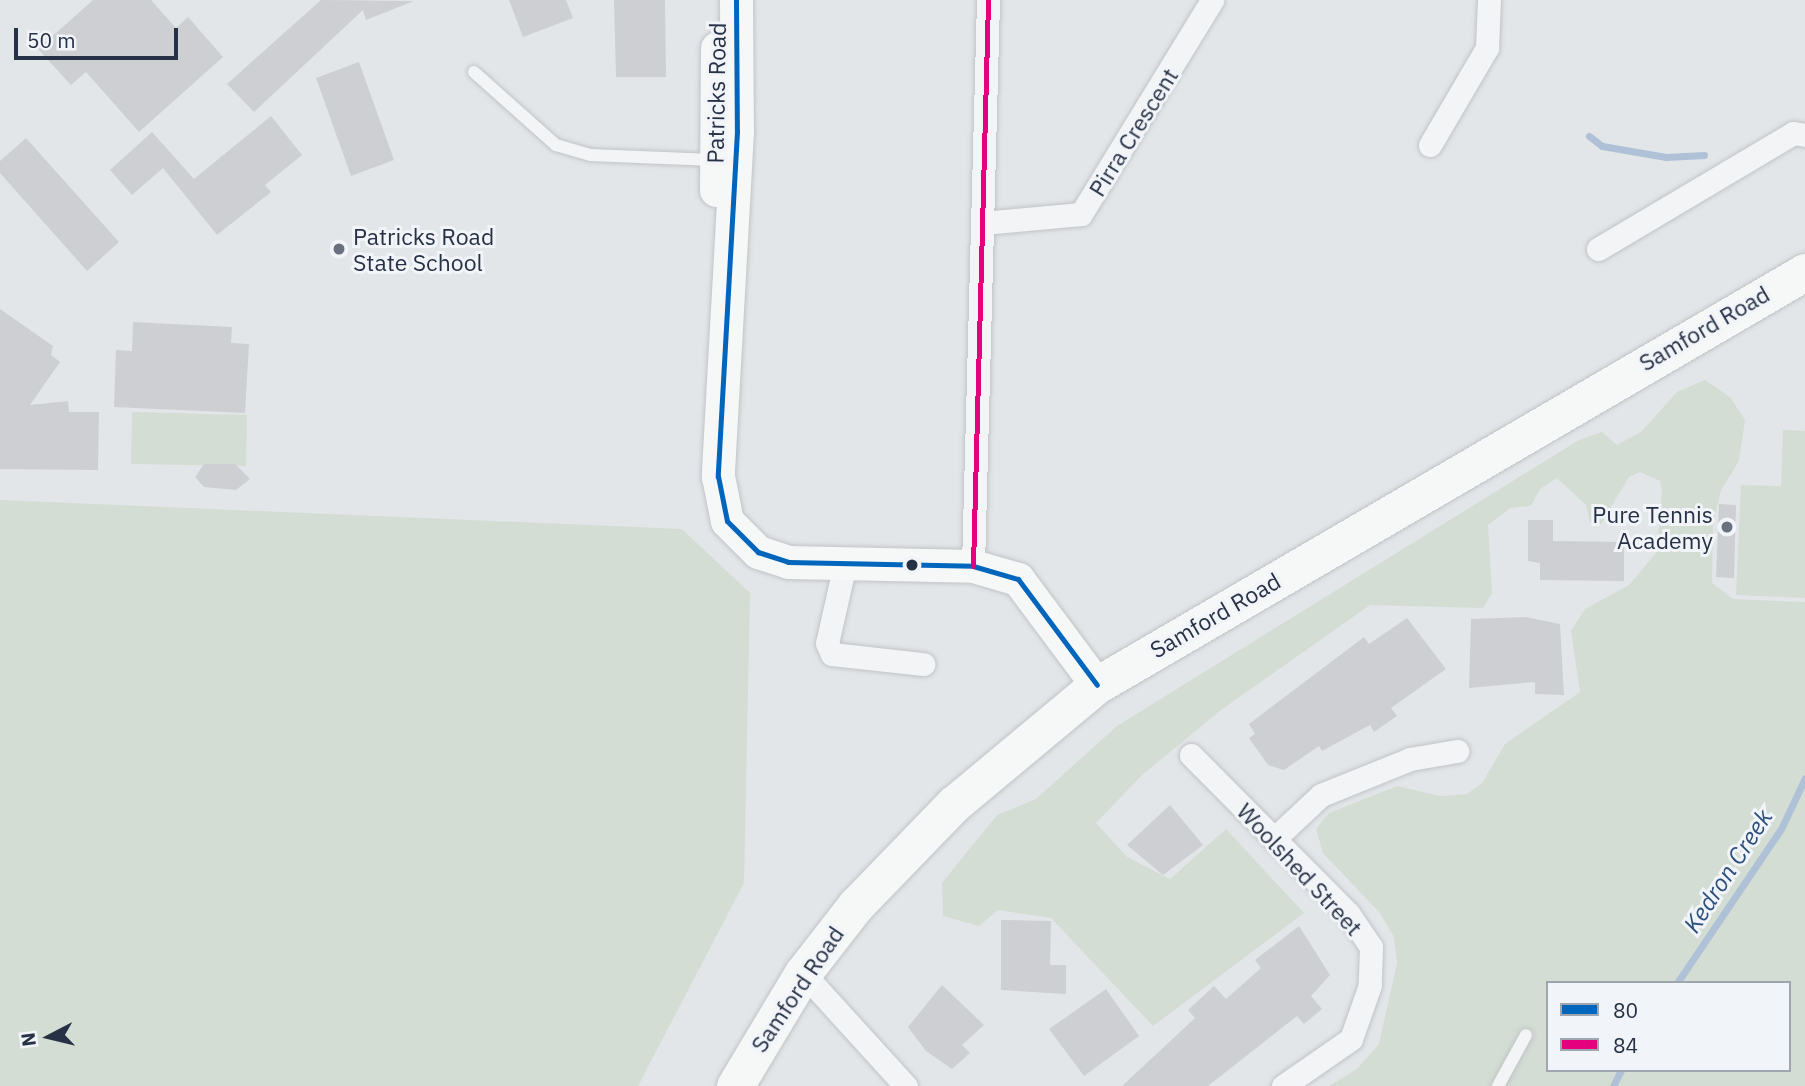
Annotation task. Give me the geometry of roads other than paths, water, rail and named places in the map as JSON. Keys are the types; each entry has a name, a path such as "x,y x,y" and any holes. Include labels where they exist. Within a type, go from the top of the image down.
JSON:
{"main road":[{"name":"Patricks Road","path":"718,0 713,160 714,316 721,353"},
{"name":"Patricks Road","path":"736,0 737,141 721,353 719,497 740,539 770,559 845,564"},
{"name":"Samford Road","path":"735,1086 803,973 856,905 937,821 1097,685 1805,272"},
{"path":"845,564 972,566 995,569 1034,592 1097,685"}],"street":[{"path":"972,566 988,0"},
{"name":"Pirra Crescent","path":"983,223 1081,214 1212,0"},
{"path":"1430,145 1487,48 1489,0"},
{"path":"1598,249 1793,133 1805,135"},
{"path":"845,564 827,643 832,654 923,664"},
{"path":"1274,839 1321,795 1410,759 1457,751"},
{"name":"Woolshed Street","path":"1191,755 1360,928 1373,964 1351,1039 1294,1083"},
{"path":"803,973 906,1086"}],"lane":[{"path":"474,72 556,145 590,155 713,160"},
{"path":"1497,1086 1526,1035"}],"waterway":[{"path":"1589,136 1602,146 1666,157 1704,155"},
{"name":"Kedron Creek","path":"1678,981 1781,829 1805,778"},
{"name":"Kedron Creek","path":"1613,1086 1620,1072"}],"place":[{"name":"Patricks Road State School","path":"339,249"},
{"name":"Pure Tennis Academy","path":"1727,527"}]}
